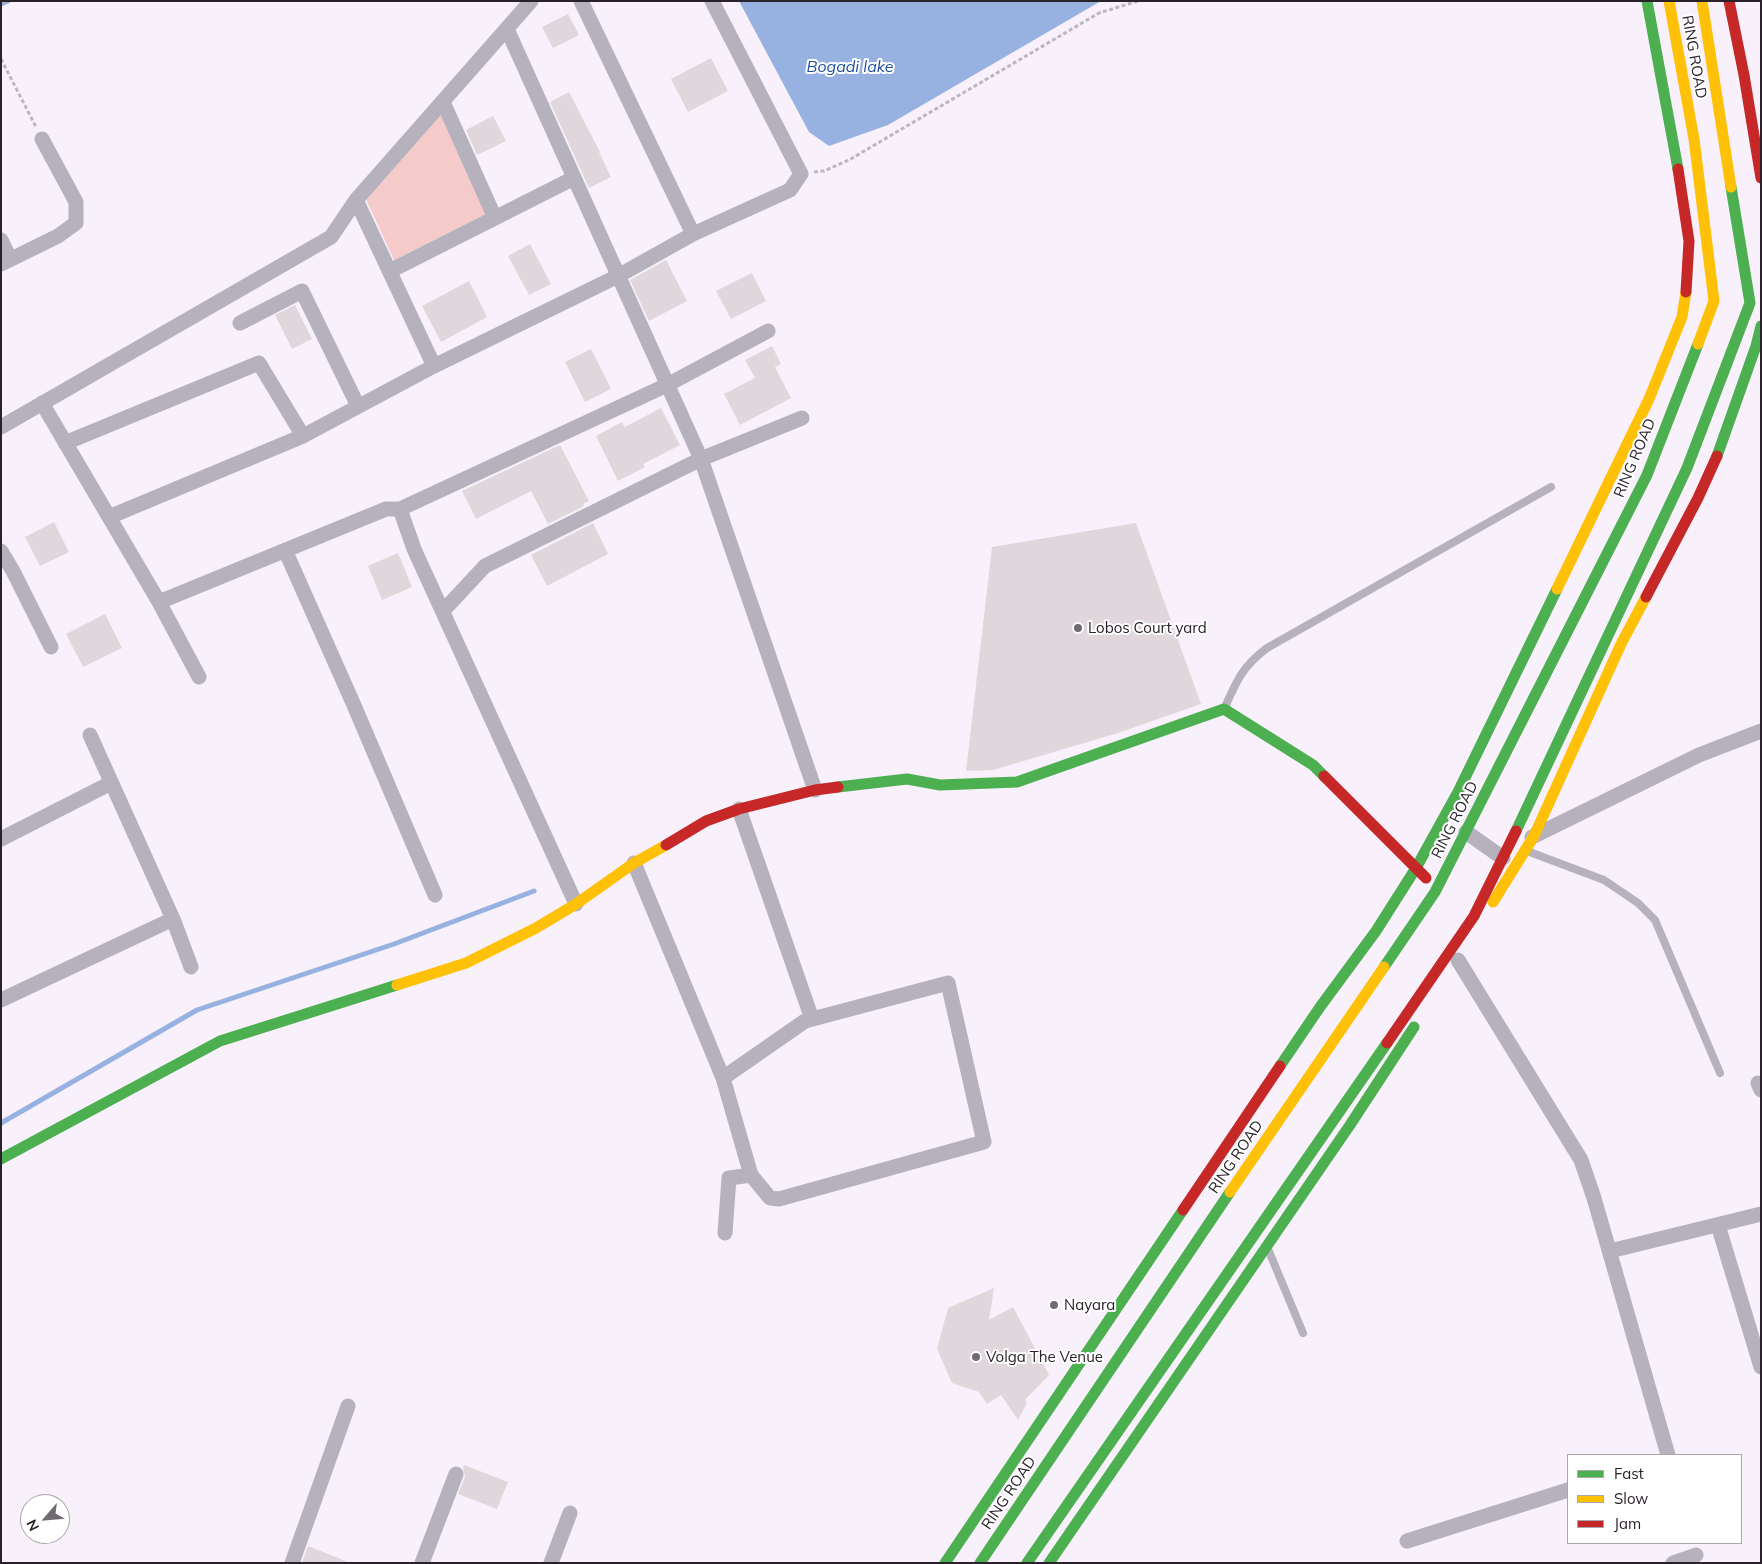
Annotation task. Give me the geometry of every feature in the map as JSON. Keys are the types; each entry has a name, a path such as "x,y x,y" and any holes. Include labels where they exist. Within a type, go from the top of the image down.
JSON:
{"main road":[{"path":"945,1563 1315,1015 1376,931 1416,868 1458,792 1649,399 1682,317 1687,287 1689,241 1672,133 1647,1"},
{"name":"RING ROAD","path":"980,1563 1201,1234 1437,889 1647,475 1714,300 1694,139 1669,1"},
{"name":"RING ROAD","path":"1027,1563 1474,916 1687,468 1750,303 1702,1"},
{"path":"1729,1 1761,178"},
{"path":"1455,964 1534,836 1621,644 1698,498 1719,451 1756,346 1761,326"},
{"path":"1687,468 1706,479"},
{"path":"1,1159 220,1041 458,966 536,928 576,904 634,863 706,821 739,809 814,790 907,779 940,786 1017,782 1224,709 1313,764 1437,889"},
{"path":"1049,1563 1350,1125 1420,1018"}],"street":[{"path":"1,427 331,237 356,200 531,1"},
{"path":"581,1 693,234"},
{"path":"109,517 303,436 434,366 618,276 693,234 790,190 801,174 712,1"},
{"path":"508,29 701,459 814,790"},
{"path":"443,102 495,218"},
{"path":"1,240 6,261 58,236 76,223 76,202 42,138"},
{"path":"390,271 574,178"},
{"path":"356,200 434,366"},
{"path":"240,322 302,291 358,406"},
{"path":"159,602 386,509 400,508 667,384 768,331"},
{"path":"66,443 259,363 303,436"},
{"path":"42,403 159,602 200,677"},
{"path":"443,611 485,566 701,459 802,418"},
{"path":"400,508 414,549 576,904"},
{"path":"285,550 353,703 434,895"},
{"path":"1,551 7,574 51,647"},
{"path":"1511,841 1534,836 1699,755 1761,730"},
{"path":"90,735 173,919 191,967"},
{"path":"1,839 111,783"},
{"path":"739,809 812,1020"},
{"path":"1466,832 1503,858"},
{"path":"634,863 723,1078 752,1175 770,1198 779,1199 984,1142 948,983 805,1021 723,1078"},
{"path":"3,994 173,919"},
{"path":"1455,964 1581,1160 1610,1252 1668,1454"},
{"path":"725,1233 729,1178 752,1175"},
{"path":"1610,1252 1761,1214"},
{"path":"1718,1225 1761,1367"},
{"path":"292,1563 348,1406"},
{"path":"422,1563 456,1474"},
{"path":"1408,1541 1567,1490"},
{"path":"551,1563 570,1513"},
{"path":"1673,1563 1696,1554"}],"lane":[{"path":"1224,709 1242,672 1252,659 1267,648 1550,487"},
{"path":"1525,850 1604,880 1638,903 1655,920 1720,1073"},
{"path":"1266,1246 1303,1333"}],"path":[{"path":"801,174 824,171 849,160 1099,13 1138,1"},
{"path":"1,59 42,138"}],"shaded area":[{"path":"440,111 488,214 395,262 365,197"}],"water":[{"name":"Bogadi lake","path":"739,1 1101,1 888,125 829,146 809,132"}],"building":[{"path":"568,14 579,35 553,48 542,27"},
{"path":"711,58 728,91 688,112 671,79"},
{"path":"569,92 611,177 589,188 550,102"},
{"path":"493,116 506,141 477,155 466,130"},
{"path":"530,244 551,284 529,295 508,256"},
{"path":"666,260 687,301 649,321 630,280"},
{"path":"752,273 766,301 731,319 716,291"},
{"path":"469,281 487,317 441,342 422,306"},
{"path":"295,305 312,339 292,349 275,315"},
{"path":"772,346 781,364 775,367 791,398 740,425 724,394 755,378 745,360"},
{"path":"591,349 611,389 585,402 565,362"},
{"path":"661,408 680,445 643,464 645,467 618,481 596,436 622,422 625,427"},
{"path":"560,445 589,501 583,504 584,506 548,524 531,491 476,519 462,491"},
{"path":"54,522 69,552 40,566 25,537"},
{"path":"593,523 608,554 547,586 531,555"},
{"name":"Lobos Court yard","path":"1136,523 1201,704 1118,733 993,770 966,771 992,547"},
{"path":"398,553 412,587 382,600 368,566"},
{"path":"105,614 122,648 83,667 66,634"},
{"name":"Volga The Venue","path":"994,1288 989,1320 1013,1307 1049,1375 1025,1400 1027,1403 1018,1420 1001,1395 987,1404 979,1392 952,1383 937,1349 948,1308"},
{"path":"464,1465 508,1482 497,1509 458,1494 465,1477"},
{"path":"308,1546 348,1562 348,1563 302,1563"}],"waterway":[{"path":"1,4 8,1"},
{"path":"1,1123 197,1010 394,944 534,891"}],"traffic: fast":[{"path":"1647,1 1678,169"},
{"path":"1516,831 1687,468 1750,303 1731,187"},
{"path":"1717,456 1756,346 1761,326"},
{"path":"1384,967 1435,892 1647,475 1698,344"},
{"path":"1280,1066 1320,1007 1376,931 1416,868 1458,792 1557,589"},
{"path":"838,787 907,779 940,785 1017,782 1224,709 1313,765 1324,776"},
{"path":"1,1159 220,1041 397,985"},
{"path":"1049,1563 1350,1125 1414,1027"},
{"path":"1027,1563 1387,1043"},
{"path":"980,1563 1230,1192"},
{"path":"945,1563 1183,1210"}],"traffic: slow":[{"path":"1669,1 1694,139 1714,301 1698,344"},
{"path":"1702,1 1731,187"},
{"path":"1557,589 1649,399 1682,317 1686,292"},
{"path":"1493,902 1534,836 1621,644 1646,597"},
{"path":"397,985 466,963 536,928 576,904 634,863 666,845"},
{"path":"1230,1192 1384,967"}],"traffic: jam":[{"path":"1729,1 1744,75 1761,178"},
{"path":"1678,169 1689,241 1686,292"},
{"path":"1646,597 1698,498 1717,456"},
{"path":"1324,776 1426,878"},
{"path":"666,845 706,821 739,809 815,790 838,787"},
{"path":"1387,1043 1474,916 1516,831"},
{"path":"1183,1210 1280,1066"}],"place":[{"name":"Lobos Court yard","path":"1078,628"},
{"name":"Nayara","path":"1054,1305"},
{"name":"Volga The Venue","path":"976,1357"}]}
